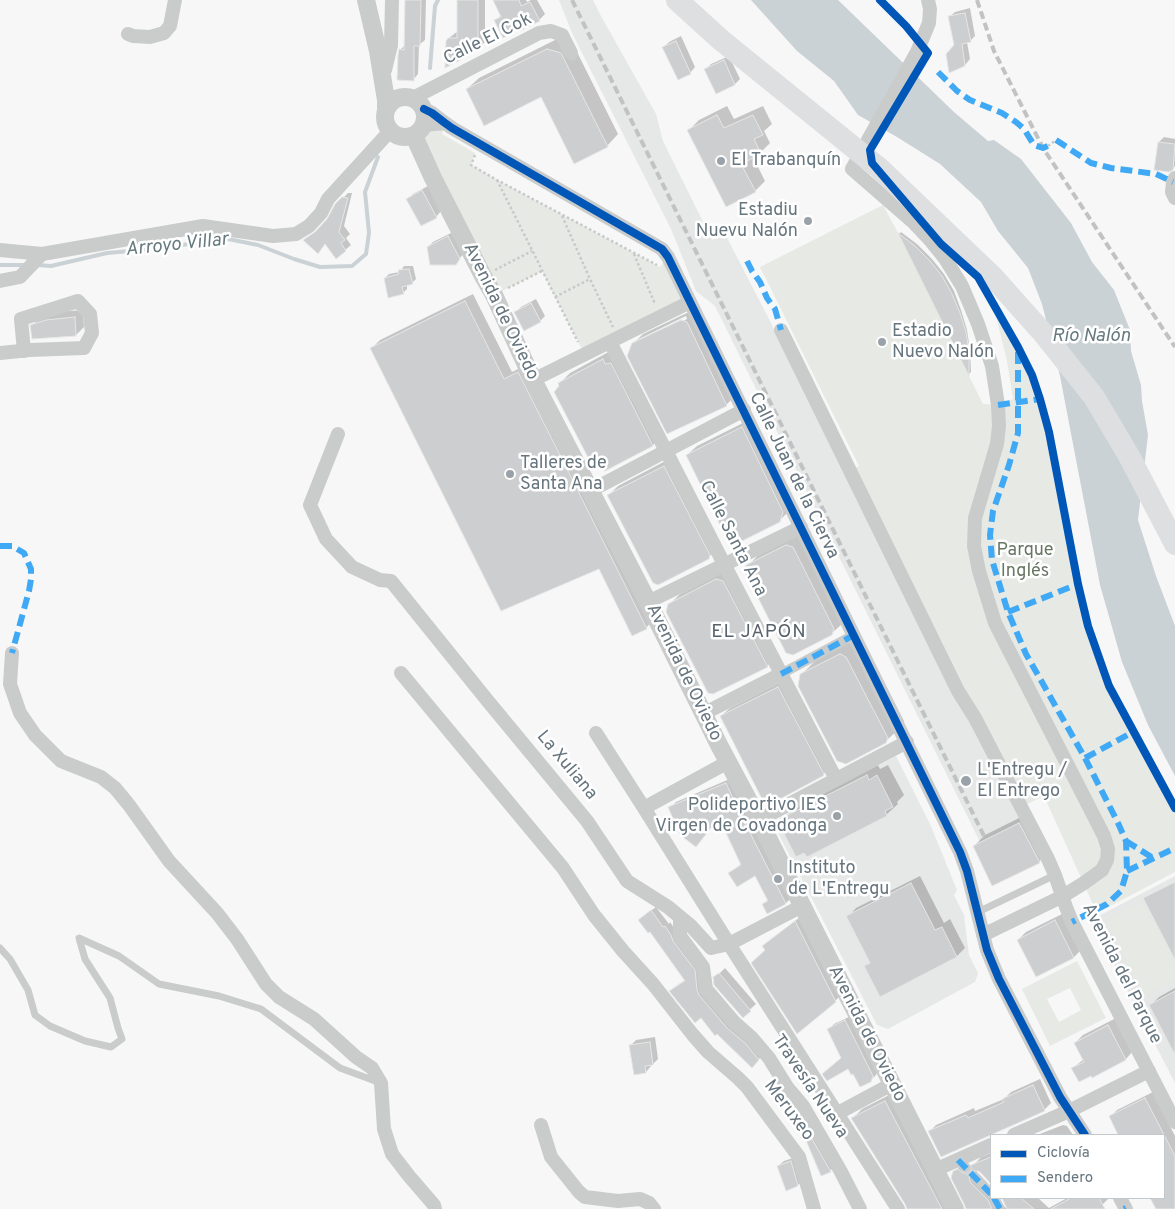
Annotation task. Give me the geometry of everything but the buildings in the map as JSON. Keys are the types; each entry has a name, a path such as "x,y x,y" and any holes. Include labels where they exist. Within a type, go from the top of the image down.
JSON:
{"main road":[{"path":"677,0 721,40 879,168 994,278 1043,333 1094,397 1129,456 1175,544"}],"street":[{"path":"128,34 150,37 164,33 170,26 175,0"},
{"path":"366,0 378,51 386,100 410,113"},
{"path":"385,70 391,45 392,0"},
{"path":"928,0 930,9 929,23 917,52 852,169 913,222 930,240 946,260 962,286 978,324 992,366 999,426 995,450 974,518 974,546 978,571 995,623 1104,836 1108,849 1107,860 1102,870 1063,896 984,935"},
{"name":"Calle El Cok","path":"410,113 539,33 551,31 562,35 571,53"},
{"path":"378,51 385,70 410,113 407,138 395,135 390,131 385,116 410,113"},
{"name":"Calle Juan de la Cierva","path":"410,113 445,124 662,249 668,257 960,852 967,871 987,950 999,979 1060,1097 1084,1134"},
{"name":"Avenida de Oviedo","path":"410,113 433,178 494,295 533,380 648,602 954,1209"},
{"path":"0,250 41,256 203,226 273,236 296,234 309,226 321,213 328,199 390,131"},
{"path":"1175,178 1172,192 1175,198"},
{"path":"0,281 20,277 41,256"},
{"path":"0,354 84,348 92,333 90,314 78,301 20,319 24,351"},
{"path":"533,380 690,302"},
{"name":"Avenida del Parque","path":"781,330 958,691 975,718 1055,875 1072,922 1175,1122"},
{"name":"Calle Santa Ana","path":"614,340 666,451 836,779"},
{"path":"590,491 744,410"},
{"name":"La Xuliana","path":"338,434 310,505 326,539 352,568 380,580 391,581 587,821 627,881 668,907 711,948 729,944"},
{"path":"648,602 801,527"},
{"path":"703,714 854,635"},
{"path":"12,653 10,684 20,713 35,735 61,761 101,776 115,788 130,805 169,861 217,913 237,939 266,984 279,997 314,1019 356,1057 372,1068 380,1082 384,1129 392,1154 432,1207"},
{"name":"Meruxeo","path":"401,673 563,868 594,915 653,984 693,1035 708,1052 747,1087 800,1157 814,1209"},
{"path":"596,733 898,1209"},
{"path":"758,820 907,742"},
{"path":"644,808 728,762"},
{"path":"729,944 802,906"},
{"name":"Travesía Nueva","path":"680,917 680,936 703,967 706,990 734,1022 770,1058 788,1087 803,1106 860,1209"},
{"path":"1016,1134 1069,1111 1149,1071"},
{"path":"838,1113 892,1084"},
{"path":"541,1125 551,1157 585,1197 618,1201 640,1200 650,1202 654,1209"},
{"path":"935,1170 961,1164 990,1146"},
{"path":"976,1178 990,1193"}],"lane":[{"path":"978,912 1055,875"},
{"path":"0,948 10,959 28,990 35,1015 50,1026 85,1040 111,1047 122,1039 110,998 85,959 79,938 119,956 159,984 219,996 262,1010 340,1068 380,1082"}],"path":[{"path":"1048,146 1056,140"},
{"path":"585,355 497,180 660,267 668,257"},
{"path":"562,214 614,340"},
{"path":"483,276 532,251"},
{"path":"633,253 661,317"},
{"path":"494,295 542,271"},
{"path":"555,296 590,279"}],"shaded area":[{"path":"559,0 593,0 656,114 663,141 712,240 725,234 769,319 953,695 971,721 1021,822 980,842 715,306 696,291 671,229 572,33"},
{"path":"896,756 930,824 957,890 954,895 964,915 969,955 978,973 975,982 888,1029 877,1025 776,829 780,817"},
{"path":"1175,876 1175,1083 1091,920"}],"green space":[{"path":"445,123 442,134 475,153 471,165 660,267 668,257 690,302 585,355 542,271 494,295 420,132 424,125"},
{"name":"Parque Inglés","path":"883,205 898,233 915,246 942,276 952,294 960,313 969,352 969,376 983,404 998,405 1013,399 1007,361 992,300 1032,375 1049,432 1078,584 1088,626 1109,686 1175,808 1175,872 1097,913 1044,796 1021,807 850,471 859,466 760,267"},
{"path":"1143,903 1175,964 1175,980 1144,996 1106,922"},
{"path":"1077,961 1106,1018 1050,1046 1022,989","holes":["1070,988 1081,1010 1059,1022 1047,999"]}],"water":[{"name":"Río Nalón","path":"751,0 838,0 954,112 988,141 994,140 1021,159 1071,223 1092,262 1114,290 1130,330 1131,351 1141,385 1148,435 1138,520 1175,626 1175,776 1148,725 1122,662 1100,585 1060,376 1042,304 1028,268 998,231 981,202 940,164 858,115 834,81 797,51"}],"waterway":[{"name":"Arroyo Villar","path":"430,68 435,6 438,0"},
{"name":"Arroyo Villar","path":"37,265 51,266 107,253 228,239 258,245 320,267 352,266 366,254 369,233 365,192 378,157"},
{"name":"Arroyo Villar","path":"0,265 28,265"}],"tunnel":[{"path":"965,1167 976,1178"}],"railway":[{"path":"572,0 984,836"},
{"path":"977,0 994,51 1043,148 1175,347"}],"marked path":[{"path":"938,72 957,91 970,100 1002,113 1016,122 1024,129 1034,145 1043,148 1048,146"},
{"path":"1056,140 1091,163 1111,168 1156,174 1173,182"},
{"path":"747,261 775,309 781,330"},
{"path":"1018,352 1018,433 993,511 990,535 992,560 1008,612 1026,654 1085,758 1126,841 1127,871 1121,891 1107,904 1072,922"},
{"path":"998,405 1040,399"},
{"path":"0,546 12,546 24,553 31,569 29,591 12,653"},
{"path":"1008,612 1078,584"},
{"path":"781,674 854,635"},
{"path":"1085,758 1133,732"},
{"path":"1126,841 1153,858"},
{"path":"1127,871 1175,848"},
{"path":"958,1160 990,1193"},
{"path":"995,1199 1000,1209"}],"cycle path":[{"path":"880,0 906,26 928,53 870,150 872,163 941,244 978,277 1032,375 1049,432 1078,584 1088,626 1109,686 1175,808"},
{"path":"424,109 452,128 662,249 668,257 960,852 967,871 987,950 999,979 1060,1097 1084,1134"}],"place":[{"name":"El Trabanquín","path":"721,161"},
{"name":"Estadiu Nuevu Nalón","path":"808,221"},
{"name":"Estadio Nuevo Nalón","path":"882,342"},
{"name":"Talleres de Santa Ana","path":"510,474"},
{"name":"L'Entregu / El Entrego","path":"966,781"},
{"name":"Polideportivo IES Virgen de Covadonga","path":"837,816"},
{"name":"Instituto de L'Entregu","path":"778,879"}],"district":[{"name":"EL JAPÓN","path":"759,633"}]}
